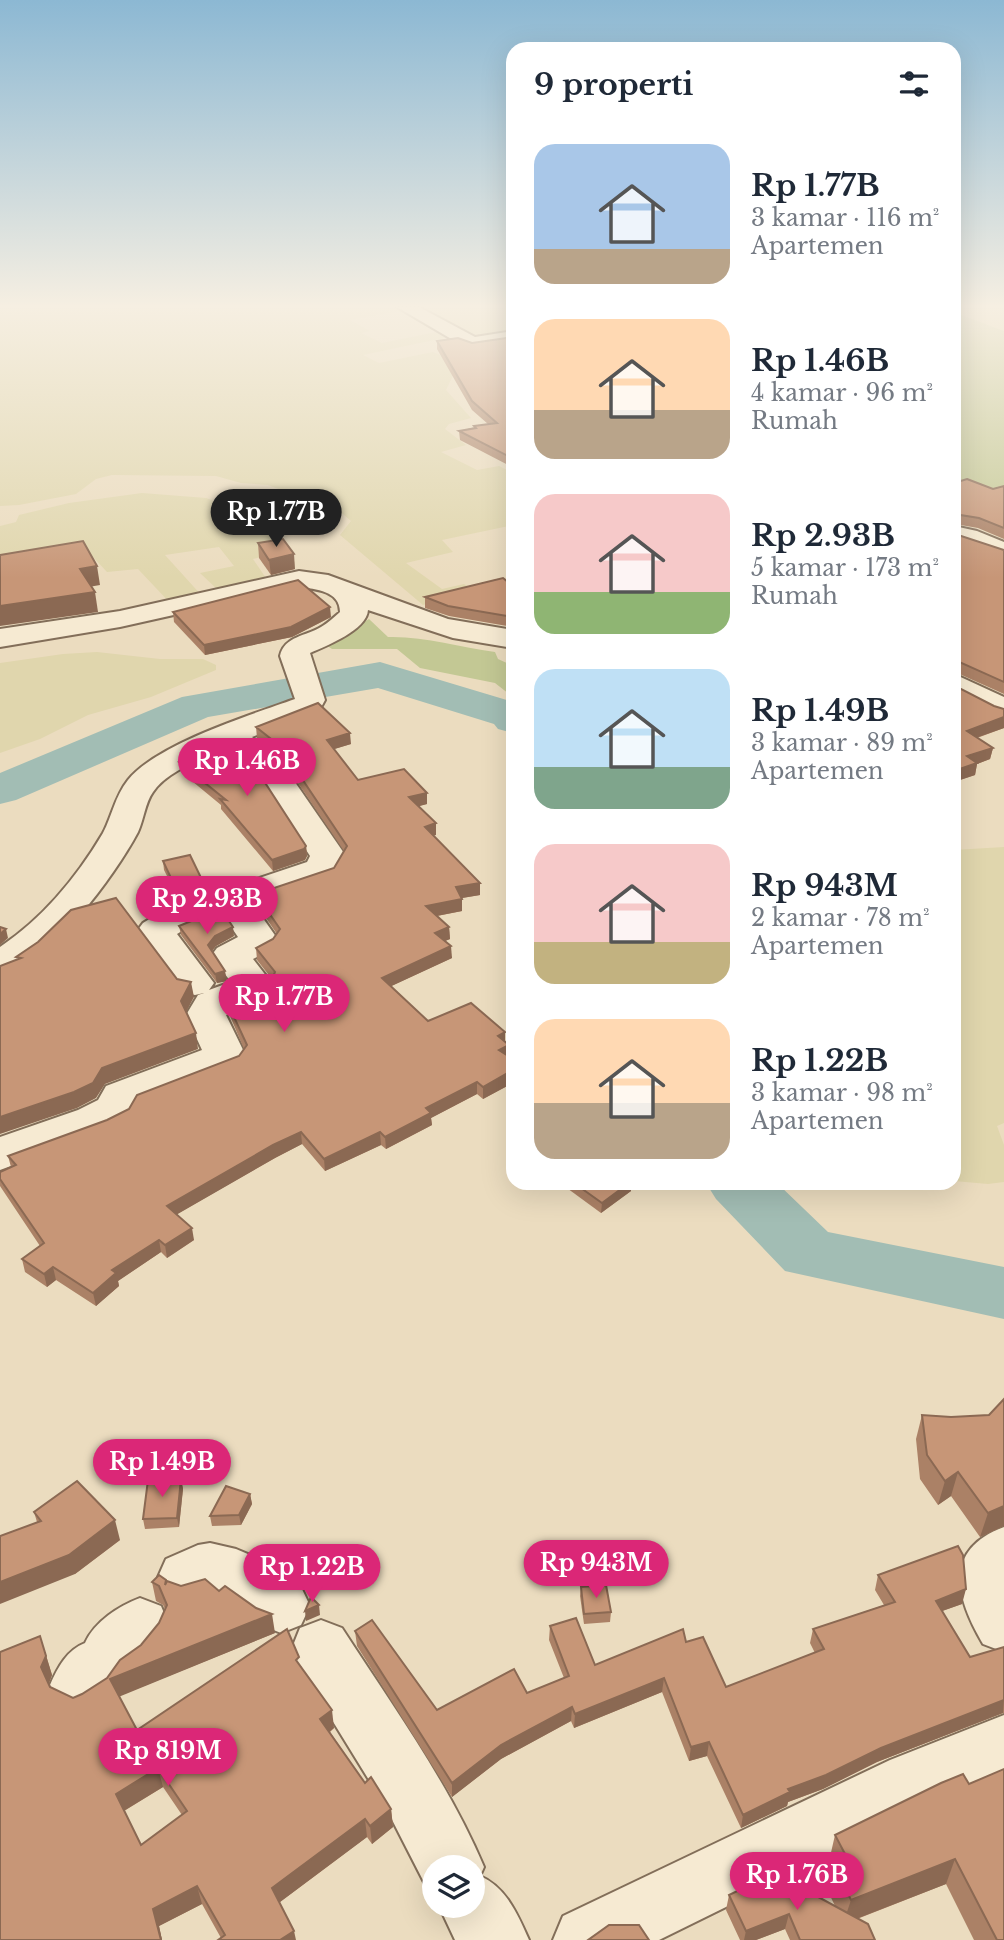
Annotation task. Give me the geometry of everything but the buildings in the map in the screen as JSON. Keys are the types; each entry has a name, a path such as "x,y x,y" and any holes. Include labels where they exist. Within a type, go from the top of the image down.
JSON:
{"street":[{"path":"961,535 1004,551"},
{"path":"0,638 120,620 299,579 319,581 451,630 506,639"},
{"path":"0,965 53,923 102,863 129,817 139,787 169,764 308,705 307,693 295,656 296,649 330,634 354,615 354,602 345,591"},
{"path":"961,687 1004,709"},
{"path":"195,983 156,931 177,918 321,869 328,856 268,766 231,736"},
{"path":"0,1154 93,1120 115,1109 121,1096 225,1056 206,1016 212,1004 255,986 230,956 260,942 231,900"},
{"path":"1004,1552 994,1560 988,1578 988,1598 1004,1625"},
{"path":"186,1577 200,1569 239,1576 261,1588 301,1627 407,1784 445,1855"},
{"path":"587,1940 912,1782 1004,1746"},
{"path":"480,1918 495,1940"}],"shaded area":[{"path":"0,398 453,398 471,418 449,424 445,429 466,445 441,452 477,470 499,466 506,470 506,526 442,540 453,552 406,563 442,589 464,584 476,591 423,605 340,535 351,521 343,514 268,485 241,483 216,476 112,475 96,479 76,494 0,506"},
{"path":"142,493 206,498 255,516 273,529 269,533 270,537 289,550 253,559 268,581 219,591 200,573 234,566 219,547 165,555 203,597 171,604 138,569 107,572 92,556 0,572 0,526 16,522 19,515 69,503"},
{"path":"97,652 160,659 203,659 216,665 216,670 151,697 88,715 40,739 0,753 0,663"},
{"path":"1004,847 1004,1123 997,1126 1004,1145 1004,1182 988,1184 961,1182 961,850"}],"green space":[{"path":"961,398 1004,398 1004,491 961,488"},
{"path":"369,619 388,637 428,640 495,652 498,659 506,663 506,692 495,683 420,668 397,649 332,649 326,645"}],"waterway":[{"path":"0,790 197,706 380,675 506,714"},
{"path":"745,1190 808,1253 1004,1293"}]}
